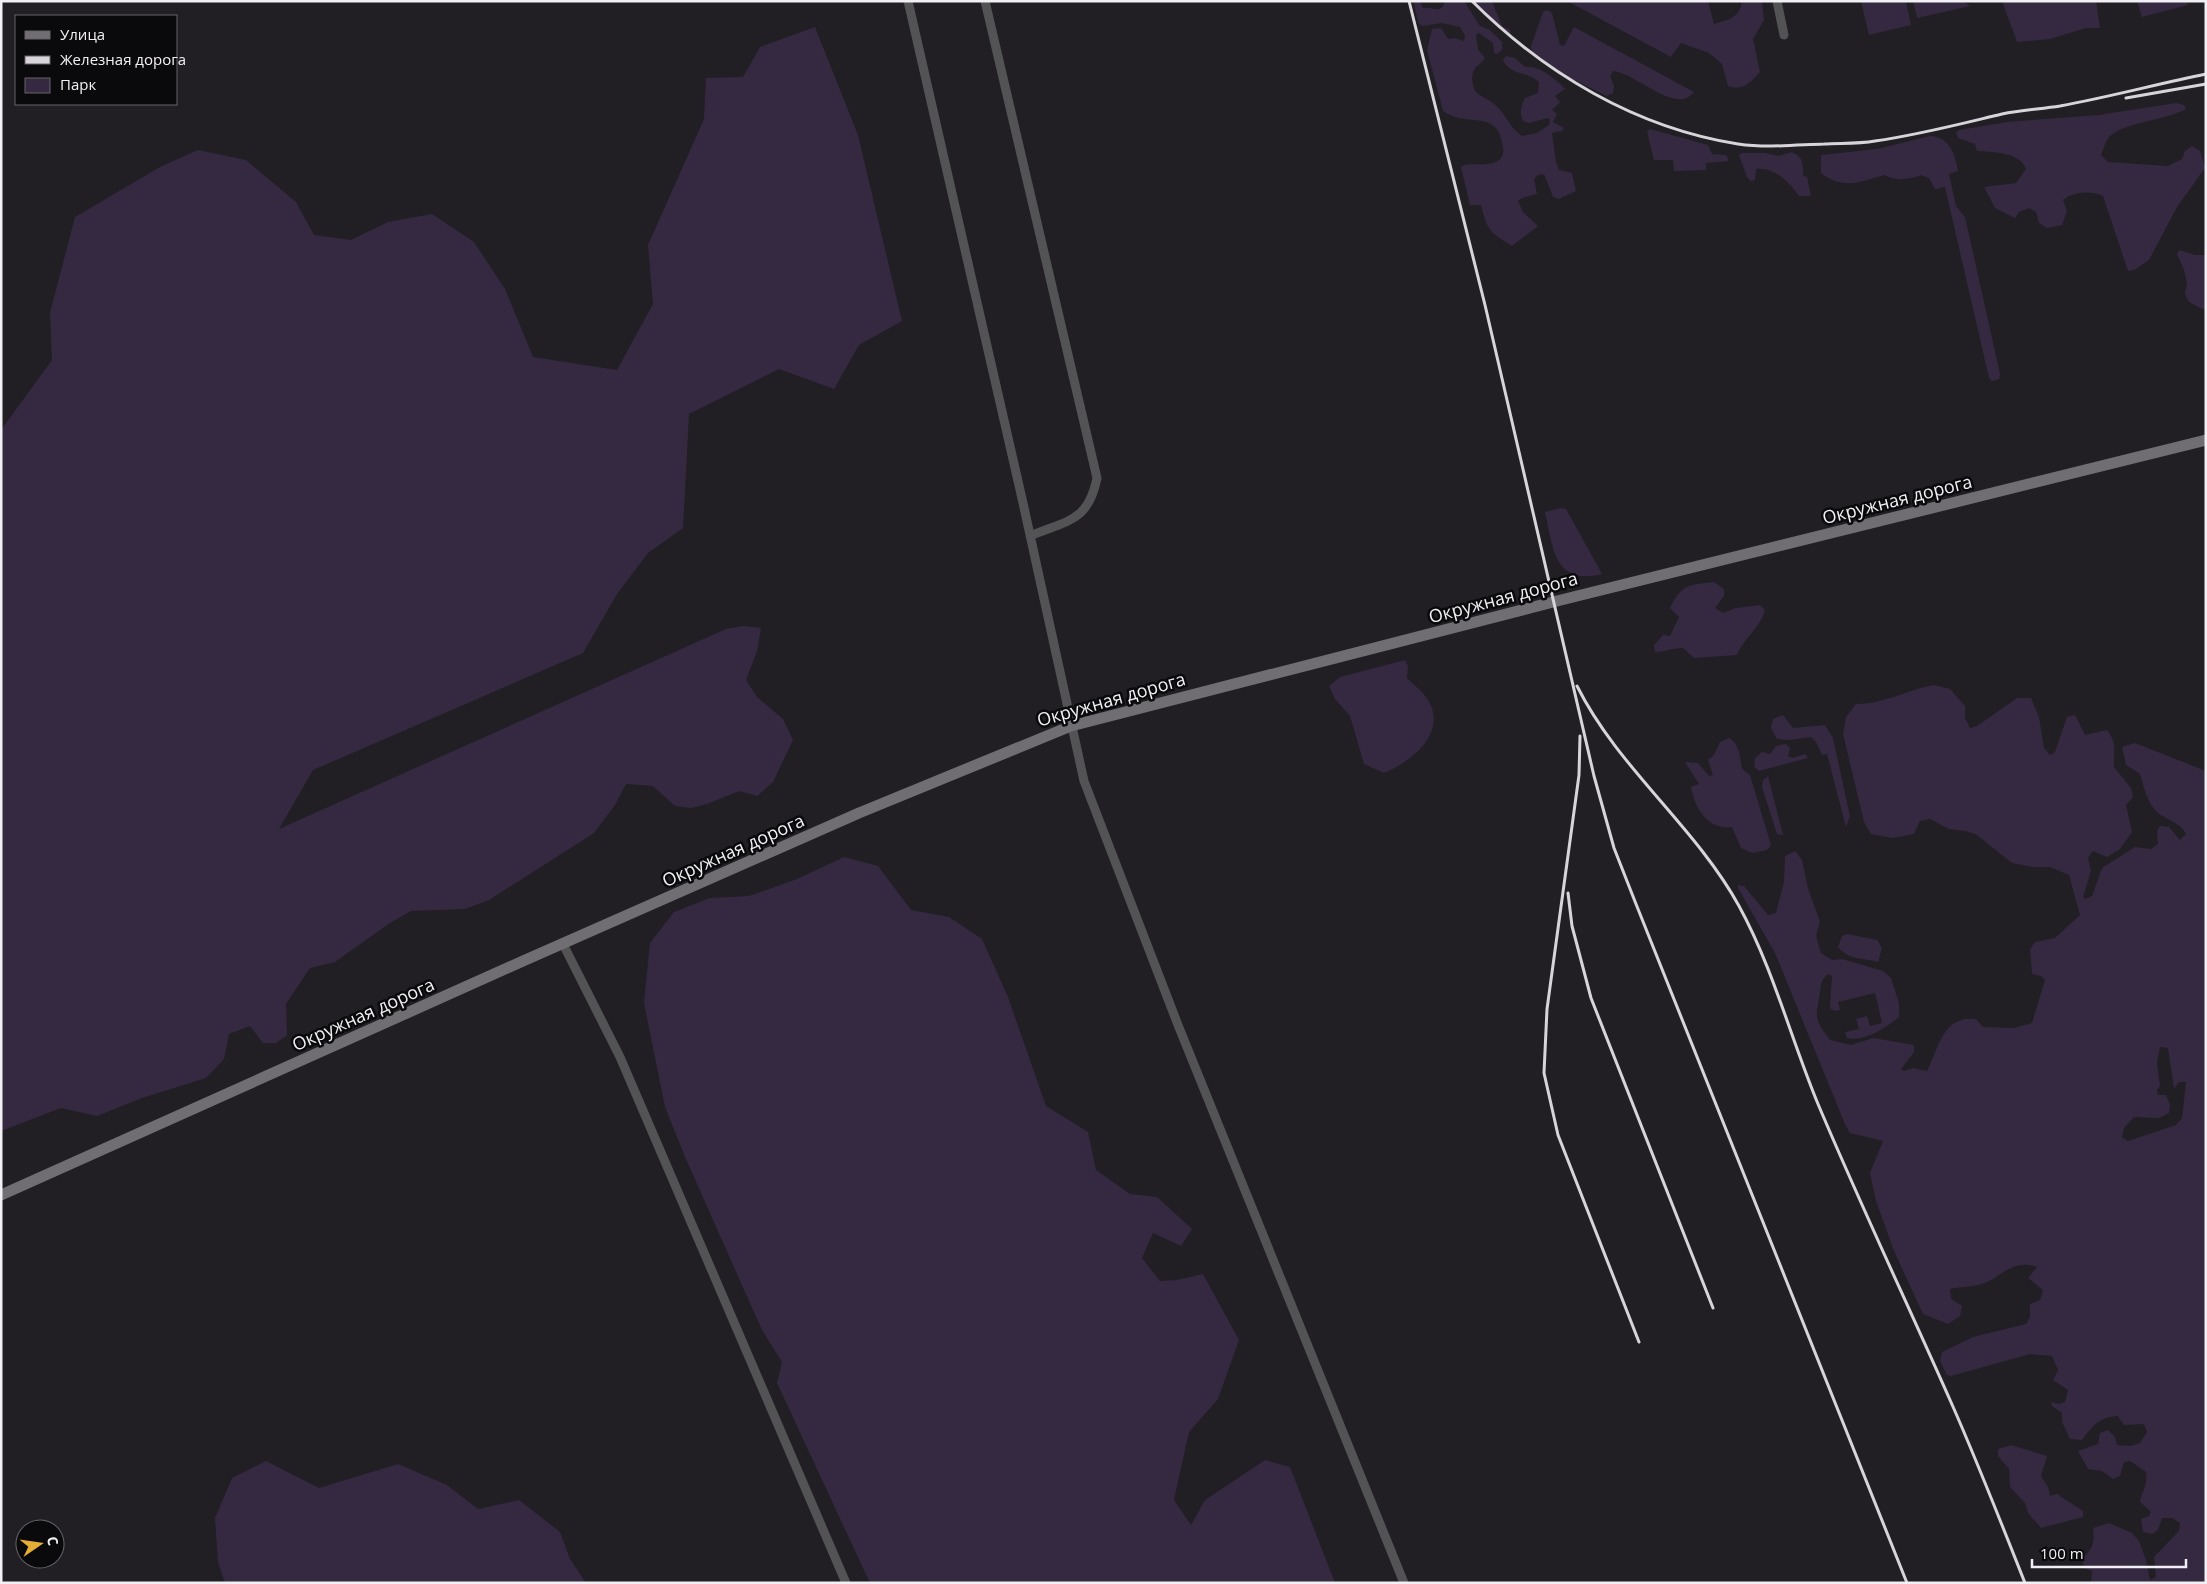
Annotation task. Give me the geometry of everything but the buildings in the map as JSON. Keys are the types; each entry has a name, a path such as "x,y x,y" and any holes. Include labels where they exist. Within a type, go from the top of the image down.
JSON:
{"main road":[{"name":"Окружная дорога","path":"1,1195 859,813 1071,726 1553,602 2206,440"}],"street":[{"path":"908,1 1084,781 1095,814 1404,1583"},
{"path":"984,1 1097,478 1093,497 1083,514 1030,536"},
{"path":"1777,1 1784,35"},
{"path":"563,944 620,1058 846,1583"}],"green space":[{"path":"1413,1 1420,1 1423,8 1439,9 1445,1 1464,1 1480,26 1490,30 1502,42 1502,50 1497,54 1494,53 1493,43 1479,33 1476,35 1478,50 1485,58 1472,75 1474,88 1476,92 1501,111 1513,128 1522,136 1537,133 1549,125 1550,121 1548,118 1529,123 1523,121 1522,104 1525,98 1538,93 1539,82 1530,76 1510,69 1503,60 1506,56 1515,58 1525,67 1535,68 1546,73 1565,89 1555,96 1560,102 1552,110 1557,114 1553,122 1564,128 1562,131 1552,133 1559,170 1572,173 1576,191 1559,199 1553,197 1544,174 1538,175 1534,179 1537,194 1518,201 1523,212 1538,226 1512,246 1490,230 1481,205 1470,205 1461,167 1498,161 1503,151 1500,135 1495,127 1488,123 1462,119 1443,111 1427,50 1432,29 1441,28 1448,39 1454,38 1464,41 1465,36 1460,27 1441,23 1423,26 1419,24"},
{"path":"1474,1 1492,1 1502,26 1510,30 1511,36 1502,30"},
{"path":"1567,1 1708,1 1714,24 1736,15 1742,1 1762,1 1764,20 1753,39 1760,72 1742,87 1728,86 1722,64 1709,53 1681,43 1671,57"},
{"path":"1861,1 1906,1 1911,25 1869,35"},
{"path":"1913,1 1963,1 1970,6 1917,18"},
{"path":"2002,1 2096,1 2100,28 2086,28 2050,39 2017,42"},
{"path":"2137,1 2187,1 2188,5 2142,17"},
{"path":"1547,10 1552,13 1560,45 1564,46 1574,27 1694,92 1686,98 1677,99 1656,91 1623,73 1613,71 1610,76 1614,86 1613,93 1607,96 1570,78 1532,52 1531,46 1543,12"},
{"path":"815,27 858,135 902,321 859,345 834,389 779,369 689,414 683,528 648,553 617,594 583,653 313,770 279,829 726,629 743,626 761,628 757,651 746,680 757,697 783,719 793,740 773,782 757,796 739,791 707,804 691,808 675,806 653,786 626,784 615,805 594,833 489,900 465,909 411,911 390,923 335,962 310,968 286,1004 287,1035 276,1043 263,1043 250,1026 229,1034 224,1059 206,1078 142,1098 97,1116 61,1108 1,1131 1,430 52,360 50,313 75,217 160,167 198,150 246,160 296,202 314,235 351,240 388,222 432,214 474,242 505,289 533,357 617,370 653,304 648,245 704,119 706,78 743,77 760,47"},
{"path":"2176,103 2184,105 2186,109 2116,132 2109,137 2101,155 2108,162 2168,166 2182,159 2185,151 2192,146 2200,151 2205,168 2177,207 2149,260 2134,270 2128,271 2103,196 2093,193 2082,193 2067,197 2063,200 2067,211 2062,225 2047,228 2039,223 2036,212 2029,208 2019,212 2015,218 1995,208 1984,187 2016,183 2026,169 2023,163 2005,154 1977,151 1975,144 1958,138 1956,133 1959,130 2007,122 2099,115"},
{"path":"1650,129 1708,145 1712,154 1726,155 1729,161 1706,163 1706,170 1674,171 1673,160 1654,160 1647,132"},
{"path":"1930,136 1942,139 1950,147 1957,164 1958,171 1949,174 1956,206 1965,217 2000,374 1999,379 1992,381 1989,378 1945,187 1935,189 1929,178 1921,175 1902,179 1884,175 1859,182 1844,183 1821,173 1821,155 1877,149"},
{"path":"1791,152 1801,158 1803,176 1807,177 1811,196 1799,196 1781,176 1769,170 1756,169 1755,180 1751,181 1747,177 1739,155 1742,153 1765,153 1779,156"},
{"path":"2179,250 2195,255 2206,255 2206,311 2189,302 2185,294 2187,283 2177,254"},
{"path":"1561,508 1566,509 1602,574 1586,576 1574,574 1565,569 1559,561 1554,551 1545,512"},
{"path":"1714,582 1724,589 1724,596 1715,608 1723,613 1736,608 1760,605 1765,610 1760,622 1737,655 1694,658 1683,648 1655,652 1654,645 1663,635 1670,636 1679,617 1670,608 1678,594 1692,585"},
{"path":"1405,660 1408,666 1407,678 1426,697 1432,710 1434,722 1431,733 1416,753 1395,768 1384,773 1364,764 1350,716 1335,699 1329,686 1340,677"},
{"path":"1934,685 1950,689 1965,706 1965,718 1970,728 1977,726 2017,698 2031,698 2039,717 2044,748 2050,755 2055,752 2067,717 2075,715 2085,735 2107,730 2114,744 2114,767 2131,788 2133,797 2126,805 2132,832 2120,849 2107,857 2093,851 2088,858 2091,871 2083,897 2086,899 2092,896 2102,868 2135,847 2151,849 2158,844 2157,831 2160,826 2169,827 2180,840 2186,834 2184,830 2152,806 2140,774 2126,765 2122,747 2135,743 2206,771 2206,1583 2091,1583 2092,1571 2084,1568 2082,1558 2089,1552 2092,1545 2094,1537 2093,1528 2109,1523 2132,1533 2139,1541 2146,1560 2150,1580 2156,1577 2154,1557 2179,1531 2180,1523 2172,1518 2162,1518 2158,1530 2152,1534 2143,1532 2141,1519 2149,1516 2151,1512 2140,1502 2146,1484 2146,1472 2130,1461 2124,1462 2120,1476 2113,1479 2102,1471 2088,1469 2078,1451 2098,1444 2100,1433 2108,1430 2115,1437 2117,1445 2131,1446 2140,1443 2147,1432 2144,1424 2124,1425 2118,1416 2106,1418 2097,1423 2082,1440 2070,1439 2062,1422 2062,1413 2052,1406 2051,1402 2059,1404 2065,1402 2068,1390 2053,1380 2058,1370 2052,1356 2030,1354 1951,1376 1947,1375 1940,1361 1942,1352 1973,1337 2026,1324 2030,1317 2030,1304 2040,1300 2043,1290 2028,1278 2037,1267 2020,1265 1975,1286 1950,1289 1951,1299 1962,1306 1960,1316 1948,1324 1923,1314 1894,1251 1876,1201 1870,1173 1883,1141 1850,1133 1775,953 1738,888 1738,885 1744,886 1768,915 1776,913 1784,882 1785,856 1795,851 1802,860 1808,888 1820,922 1816,936 1821,953 1832,960 1842,959 1883,971 1891,978 1899,1003 1899,1017 1875,1033 1854,1039 1847,1038 1845,1032 1859,1029 1856,1019 1867,1016 1870,1026 1882,1023 1875,993 1838,1002 1840,1010 1834,1011 1830,1008 1832,976 1828,974 1826,976 1821,984 1817,1018 1830,1040 1851,1045 1873,1038 1914,1045 1914,1052 1901,1069 1904,1071 1913,1068 1927,1071 1944,1034 1956,1022 1965,1019 1976,1019 1983,1027 2014,1028 2032,1023 2045,980 2041,976 2032,974 2030,949 2035,942 2055,938 2080,915 2069,875 2050,867 2033,867 2012,863 1977,835 1966,831 1949,829 1930,819 1920,821 1914,834 1893,838 1871,834 1864,822 1843,734 1846,717 1856,704 1876,702","holes":["2160,1047 2168,1048 2174,1089 2179,1082 2186,1082 2182,1118 2176,1125 2128,1141 2122,1137 2124,1128 2134,1117 2159,1118 2169,1113 2170,1105 2166,1095 2158,1095 2157,1090 2160,1086 2157,1063"]},
{"path":"1783,715 1793,728 1825,725 1833,738 1850,816 1846,827 1827,754 1822,755 1816,742 1811,737 1788,740 1777,739 1771,728 1773,719"},
{"path":"1729,738 1737,748 1742,769 1750,775 1771,845 1767,850 1752,853 1741,848 1732,827 1716,825 1710,821 1699,810 1693,795 1691,787 1699,784 1685,762 1698,763 1709,776 1713,775 1708,760 1714,755 1720,742"},
{"path":"1786,744 1790,748 1788,756 1793,758 1805,754 1808,758 1759,771 1754,767 1755,758 1762,752 1770,754 1776,746"},
{"path":"1768,776 1783,835 1777,834 1762,787 1763,780"},
{"path":"844,857 878,866 911,910 949,917 982,939 1008,997 1046,1106 1088,1132 1096,1170 1130,1194 1157,1197 1192,1229 1181,1246 1153,1233 1142,1258 1160,1281 1177,1280 1203,1274 1239,1340 1218,1399 1189,1432 1174,1500 1191,1525 1205,1500 1265,1460 1290,1467 1335,1583 870,1583 777,1383 782,1362 762,1330 685,1157 665,1107 644,1003 650,943 674,912 710,898 749,896 797,879"},
{"path":"1847,934 1877,940 1882,948 1878,962 1856,958 1842,951 1838,947 1842,936"},
{"path":"2011,1445 2047,1456 2041,1476 2048,1487 2050,1496 2057,1494 2083,1511 2083,1517 2041,1528 2028,1513 2025,1503 2010,1487 2009,1469 1998,1456 1998,1449"},
{"path":"266,1461 319,1488 398,1464 447,1485 478,1509 519,1500 560,1532 570,1559 586,1583 225,1583 218,1562 215,1518 232,1478"}],"railway":[{"path":"1409,1 1485,305 1594,776 1614,848 1907,1583"},
{"path":"1472,1 1530,51 1561,74 1594,94 1628,111 1664,125 1700,136 1738,144 1781,146 1856,143 1891,139 2016,111 2060,106 2206,74"},
{"path":"2126,98 2206,84"},
{"path":"1577,686 1613,744 1701,849 1721,877 1751,930 1772,979 1818,1104 1963,1430 2025,1583"},
{"path":"1580,736 1579,775 1547,1009 1544,1073 1558,1135 1639,1342"},
{"path":"1568,893 1572,926 1591,998 1713,1308"}]}
